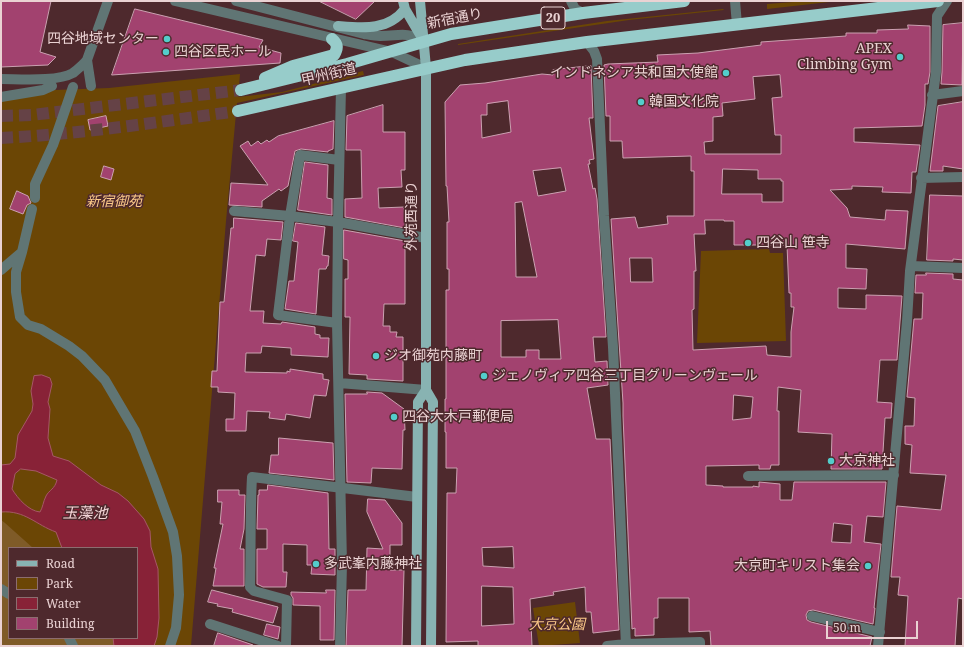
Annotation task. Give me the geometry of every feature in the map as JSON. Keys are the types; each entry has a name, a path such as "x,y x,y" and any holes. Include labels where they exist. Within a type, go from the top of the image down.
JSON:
{"highway":[{"name":"新宿通り","path":"424,41 451,34 584,13 684,1"},
{"name":"20","path":"426,68 455,62 587,42 938,1"},
{"name":"甲州街道","path":"332,39 336,42 337,46 334,56 293,66 241,90 392,52 424,41"},
{"name":"甲州街道","path":"238,111 426,68"}],"main road":[{"name":"外苑西通り","path":"420,1 426,68 426,390 433,402 432,646"},
{"name":"外苑西通り","path":"404,5 424,41"},
{"path":"338,26 375,28 400,16 404,5"},
{"name":"外苑西通り","path":"416,646 418,402 426,390"}],"street":[{"path":"1,80 52,78 72,73 84,63 108,1"},
{"path":"175,1 392,52 426,68"},
{"name":"新宿通り","path":"236,1 258,4 364,34 380,36 404,34 411,35 424,41"},
{"path":"571,1 574,8 584,13"},
{"path":"735,1 737,25"},
{"path":"878,646 911,266 921,178 936,72 937,16 947,1"},
{"path":"587,42 594,51 597,59 604,216 614,354 626,645"},
{"path":"1,97 43,90 52,86"},
{"path":"35,198 35,184 53,145 72,87"},
{"path":"340,646 342,564 337,323 341,88"},
{"path":"932,95 963,91"},
{"path":"337,323 278,314 290,216 300,156 339,160"},
{"path":"921,178 963,177"},
{"path":"32,209 16,272 16,292 20,317 28,325 41,329 69,346 82,356 105,380 135,432 173,532 177,556 179,595 176,628 170,646"},
{"path":"234,211 338,222 426,238"},
{"path":"1,270 22,252"},
{"path":"911,266 963,268"},
{"path":"339,383 426,390"},
{"path":"748,476 894,475"},
{"path":"286,646 286,600 254,591 250,587 250,515 252,477 417,497"},
{"path":"812,616 880,632"},
{"path":"210,624 278,646"},
{"path":"607,646 700,642 700,646"}],"green space":[{"path":"807,1 838,1 767,9 767,4"},
{"path":"724,10 629,20 458,45 607,21"},
{"name":"新宿御苑","path":"363,71 364,75 237,103 191,646 1,646 1,92 109,88 240,74 238,97 282,92"},
{"path":"769,249 770,253 783,253 786,341 697,343 701,251"},
{"name":"大京公園","path":"575,602 580,643 539,646 533,608"}],"shaded area":[{"path":"1,520 32,547 8,547 8,639 119,639 124,646 1,646"}],"water":[{"name":"玉藻池","path":"42,375 50,378 52,384 48,402 50,409 48,438 53,456 69,461 101,485 118,493 128,501 144,519 150,531 151,547 158,569 159,618 157,637 154,646 114,646 113,639 138,639 138,547 62,547 56,532 17,513 1,512 1,465 10,464 15,458 18,435 32,411 33,404 31,391 34,376","holes":["21,469 36,471 57,480 55,485 47,494 40,512 24,504 12,489 15,474"]}],"building":[{"path":"1,1 51,1 40,52 56,57 48,65 1,67"},
{"path":"319,1 375,1 356,19"},
{"path":"135,9 263,40 259,47 281,53 280,63 112,75"},
{"path":"963,23 962,85 941,84 943,25"},
{"path":"908,25 930,26 930,72 928,84 925,84 925,105 922,126 854,128 854,142 920,145 916,172 912,172 911,193 882,192 883,187 852,186 852,189 830,190 847,208 850,217 885,220 886,210 908,211 905,249 846,244 846,268 867,269 866,289 838,288 838,308 866,309 866,295 902,296 897,360 880,360 877,402 892,403 891,418 885,418 882,469 831,469 832,434 798,432 801,390 778,387 777,411 779,411 779,465 771,465 770,469 759,469 759,465 706,466 706,485 723,487 759,487 759,482 780,484 780,500 792,500 794,482 886,482 883,517 867,516 864,542 881,544 873,624 813,610 808,611 806,615 807,620 811,622 872,637 870,646 711,646 710,631 689,632 689,598 658,598 658,618 654,618 654,635 635,636 635,628 632,629 623,403 611,219 635,217 638,228 668,224 667,216 694,216 694,171 691,171 691,156 623,158 622,141 610,141 610,116 606,116 604,65 658,62 657,55 698,53 761,45 761,42 846,36 846,33 877,33 877,30 908,29","holes":["780,75 782,97 772,98 775,135 781,135 781,154 705,154 704,142 713,141 713,117 723,116 722,103 755,99 753,77","723,169 758,170 758,179 781,179 781,181 783,181 783,202 762,202 762,194 722,194","705,220 734,221 734,245 787,245 789,293 791,293 791,307 794,307 791,332 791,357 767,355 766,346 693,350 692,310 694,309 694,271 696,271 694,234 705,234","630,258 652,258 653,282 631,282","734,395 753,397 751,418 733,420","834,523 852,525 851,543 832,542"]},
{"path":"591,66 593,118 589,118 594,159 589,160 590,164 588,164 593,189 595,188 597,199 606,337 593,337 595,362 607,361 608,385 587,388 596,439 610,439 619,630 593,633 591,612 586,612 585,587 553,592 554,595 530,599 532,646 478,646 478,641 446,642 447,493 456,493 457,468 446,468 446,290 449,290 449,269 447,269 447,222 449,222 446,186 445,102 460,85 485,83 542,74 553,75 553,70","holes":["508,101 511,132 482,138 481,115 487,115 487,104","561,168 566,191 538,196 533,171","522,202 537,277 516,277 515,203","558,320 561,359 539,359 539,350 526,350 526,357 501,357 501,321","513,547 514,568 483,566 482,548","482,586 513,587 514,624 482,626"]},
{"path":"963,102 963,169 943,166 943,171 930,171 938,106"},
{"path":"383,105 383,132 405,132 405,170 401,170 402,187 378,188 379,208 404,207 405,228 345,217 345,199 362,198 361,150 346,150 347,116"},
{"path":"106,116 108,126 90,130 88,120"},
{"path":"334,121 333,149 328,152 301,149 295,151 288,186 281,191 279,189 262,201 262,207 229,205 231,183 268,185 240,146 248,141 251,146 258,141 261,144 267,140 269,142 278,136"},
{"path":"305,162 328,165 327,198 332,199 332,215 298,210"},
{"path":"104,166 114,169 111,180 101,177"},
{"path":"17,191 28,196 31,203 27,205 23,214 10,209"},
{"path":"930,195 963,196 963,260 927,260"},
{"path":"234,218 283,222 281,240 267,239 265,256 256,255 250,311 264,311 263,323 281,324 282,322 315,327 315,334 320,335 320,338 329,338 328,357 291,355 291,348 262,346 261,353 246,353 245,372 287,373 287,371 290,372 290,369 323,374 323,379 329,380 326,396 314,395 310,418 286,414 285,420 269,418 270,412 247,411 246,431 226,431 226,419 234,419 235,393 218,392 218,387 211,387 212,371 217,371 220,302 224,302 231,228 233,228"},
{"path":"296,223 325,227 322,255 329,256 328,266 326,269 319,269 316,314 285,309 289,281 294,281 298,242 293,241"},
{"path":"344,230 405,241 405,304 384,304 383,326 390,326 390,332 397,332 396,337 403,337 403,381 367,379 367,375 349,374 350,317 345,317 345,279 348,279 348,260 344,259"},
{"path":"926,273 953,274 953,279 963,280 963,599 958,598 955,646 905,646 908,596 898,595 900,577 891,577 897,506 941,510 946,475 910,473 912,445 905,444 905,426 914,426 915,398 907,397 914,319 922,319 923,293 915,293 916,275 926,275"},
{"path":"367,392 382,393 404,409 405,430 403,430 402,469 372,468 371,483 347,482 345,394 367,394"},
{"path":"279,438 333,443 334,480 269,473 271,455 278,455"},
{"path":"268,485 328,493 329,549 335,549 335,575 311,574 312,565 307,565 307,545 283,544 283,572 287,572 286,587 263,587 257,584 257,549 267,549 267,529 257,529 258,495 259,490 267,490"},
{"path":"218,490 239,490 239,495 245,495 244,529 240,549 244,549 244,586 213,586 216,568 214,568 223,524 220,524 222,502 218,502"},
{"path":"368,499 385,500 402,523 402,545 390,545 390,570 404,570 402,646 346,646 348,590 366,590 367,548 383,549 367,512"},
{"path":"212,590 278,607 273,623 232,612 233,609 217,606 218,604 208,602"},
{"path":"326,590 335,590 334,640 320,640 320,606 293,605 293,598 291,595 291,592 326,593"},
{"path":"267,624 280,627 278,639 264,635"},
{"path":"218,633 253,645 214,646"}],"tunnel":[{"path":"1,116 32,115 241,90"},
{"path":"1,138 90,131 238,111"}],"place":[{"name":"四谷地域センター","path":"167,39"},
{"name":"四谷区民ホール","path":"166,52"},
{"name":"APEX Climbing Gym","path":"900,57"},
{"name":"インドネシア共和国大使館","path":"726,73"},
{"name":"韓国文化院","path":"641,102"},
{"name":"四谷山 笹寺","path":"748,243"},
{"name":"ジオ御苑内藤町","path":"376,356"},
{"name":"ジェノヴィア四谷三丁目グリーンヴェール","path":"484,376"},
{"name":"四谷大木戸郵便局","path":"394,417"},
{"name":"大京神社","path":"831,461"},
{"name":"多武峯内藤神社","path":"316,564"},
{"name":"大京町キリスト集会","path":"868,566"}]}
